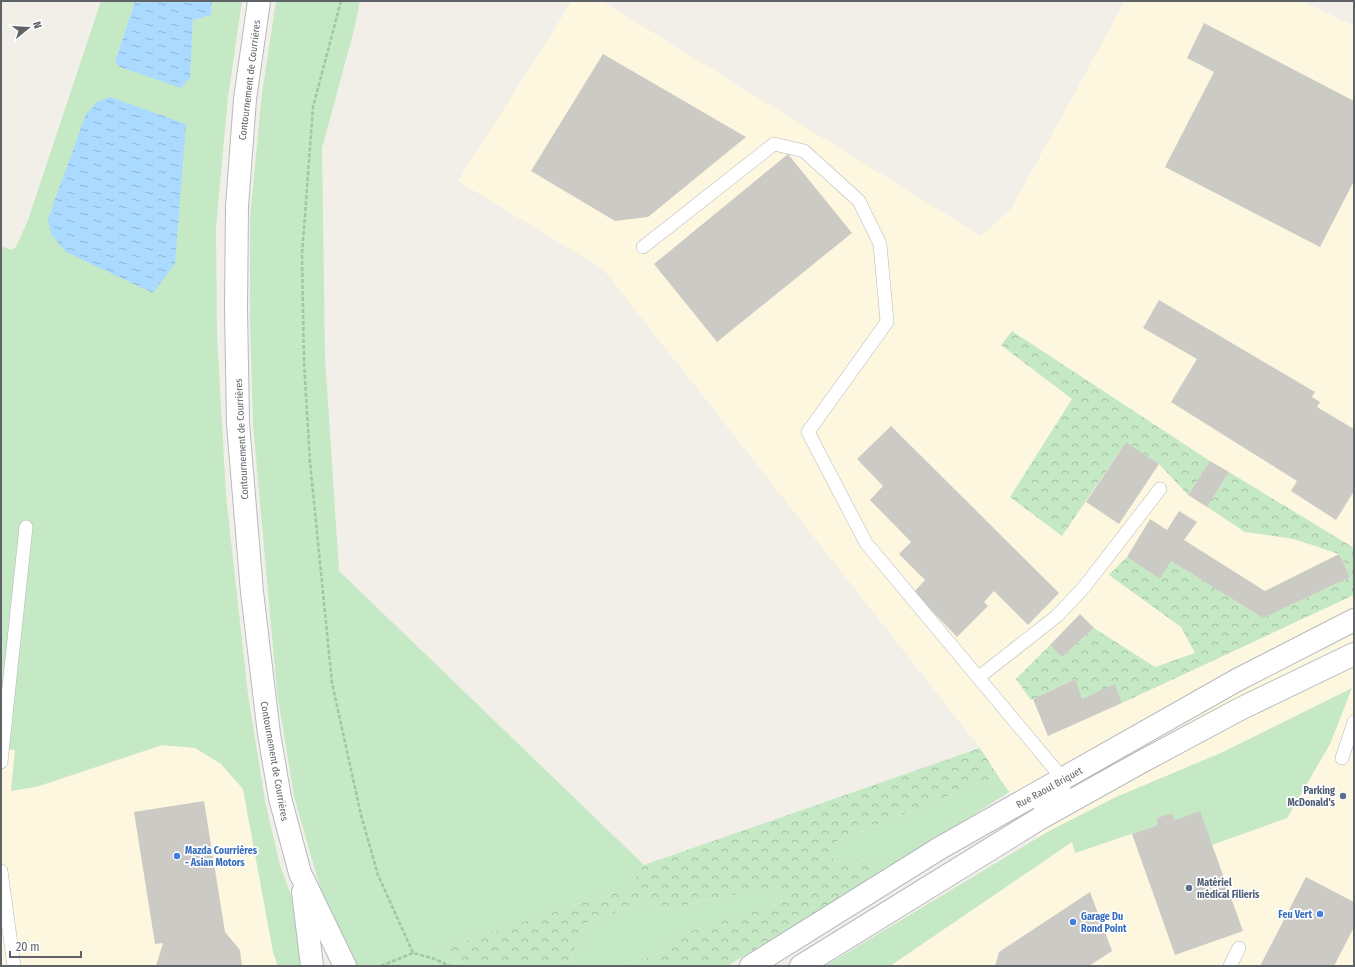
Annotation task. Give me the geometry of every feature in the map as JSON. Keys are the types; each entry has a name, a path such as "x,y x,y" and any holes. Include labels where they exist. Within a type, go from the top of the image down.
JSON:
{"street":[{"name":"Contournement de Courrières","path":"259,1 244,99 237,206 236,309 238,424 253,600 268,734 280,798 300,873 312,966"},
{"name":"Rue Raoul Briquet","path":"751,966 940,848 1237,680 1354,620"},
{"path":"801,966 1039,819 1240,709 1354,654"},
{"name":"Contournement de Courrières","path":"300,873 345,966"}],"lane":[{"path":"643,247 774,144 804,151 859,201 880,244 887,322 808,432 866,543 1063,779 1064,790 1042,802 1039,819"},
{"path":"979,677 1057,616 1085,586 1160,489"},
{"path":"1,762 26,527"},
{"path":"1342,758 1354,722"},
{"path":"1,871 14,966"},
{"path":"1230,966 1239,948"}],"path":[{"path":"341,1 313,107 303,247 304,362 310,462 332,683 360,815 378,874 413,953"},
{"path":"381,966 413,953 432,958 450,966"}],"shaded area":[{"path":"572,1 602,1 981,236 1011,209 1125,1 1302,1 1354,26 1354,966 890,966 1050,857 980,748 603,269 458,181"},
{"path":"162,745 195,748 221,764 243,789 273,952 278,966 1,966 1,749 15,749 11,790 36,787"}],"green space":[{"path":"101,1 135,1 115,62 190,78 193,20 211,15 212,1 242,1 228,97 216,227 217,334 226,496 248,694 265,801 280,865 292,898 303,966 278,966 273,952 243,789 221,764 195,748 162,745 36,787 11,791 15,750 1,749 1,246 11,250 16,247 28,220"},
{"path":"276,1 360,1 354,30 322,148 325,357 339,571 644,865 629,888 445,947 460,966 355,966 321,891 294,796 277,692 253,424 250,323 250,218 262,93"},
{"path":"1012,331 1210,461 1188,495 1159,464 1126,442 1062,536 1010,497 1072,399 1001,345"},
{"path":"1229,472 1354,548 1354,595 1122,703 1115,685 1082,699 1074,679 1031,700 1016,679 1050,645 1062,657 1094,628 1155,667 1195,653 1181,627 1109,575 1127,557 1160,578 1171,561 1263,618 1350,577 1339,554 1294,539 1245,532 1207,507"},
{"path":"1352,688 1330,744 1287,818 1212,845 1200,812 1175,820 1172,813 1156,818 1158,825 1075,853 1072,842 890,966 825,966 1049,831 1116,797 1223,752"},
{"path":"980,748 998,776 827,845 835,862 871,859 879,875 727,966 631,966 629,964 663,952 681,934 782,903 778,886 665,909 643,902 584,924 571,960 555,966 460,966 445,947 629,888 644,865"},
{"path":"998,776 1009,792 879,875 871,859 835,862 827,845"},
{"path":"778,886 782,903 681,934 663,952 630,964 631,966 555,966 571,960 584,924 643,902 665,909"}],"water":[{"path":"135,1 212,1 211,15 193,20 190,78 181,88 120,67 115,62"},
{"path":"110,97 186,124 175,263 153,293 66,252 51,234 48,219 86,114 97,102"}],"building":[{"path":"1204,23 1354,101 1354,181 1320,247 1165,167 1214,72 1187,58"},
{"path":"603,54 746,137 648,217 615,221 531,171"},
{"path":"788,154 852,233 717,342 654,264"},
{"path":"1159,300 1315,392 1312,397 1320,402 1317,407 1354,429 1354,491 1336,520 1291,491 1297,481 1171,402 1197,359 1143,328"},
{"path":"891,426 1059,593 1028,625 994,591 984,602 988,606 957,637 914,592 925,580 899,554 911,542 870,500 883,486 857,459"},
{"path":"1126,442 1159,464 1119,524 1086,502"},
{"path":"1210,461 1229,472 1207,507 1188,495"},
{"path":"1179,511 1197,522 1184,540 1265,591 1339,554 1350,577 1263,618 1171,561 1160,579 1127,557 1150,519 1167,530"},
{"path":"1080,614 1094,628 1062,657 1050,645"},
{"path":"1075,679 1082,699 1115,684 1122,703 1048,736 1033,699"},
{"name":"Mazda Courrières - Asian Motors","path":"204,801 225,932 240,950 242,966 156,966 163,943 155,944 134,812"},
{"name":"Matériel médical Filieris","path":"1200,811 1243,931 1175,955 1132,834 1158,825 1156,818 1172,813 1175,820"},
{"name":"Feu Vert","path":"1306,877 1354,902 1354,927 1334,966 1260,966"},
{"name":"Garage Du Rond Point","path":"1090,892 1112,951 1089,966 995,966 999,952"}],"place":[{"name":"Parking McDonald's","path":"1343,796"},
{"name":"Mazda Courrières - Asian Motors","path":"177,856"},
{"name":"Matériel médical Filieris","path":"1189,888"},
{"name":"Feu Vert","path":"1320,914"},
{"name":"Garage Du Rond Point","path":"1073,922"}]}
